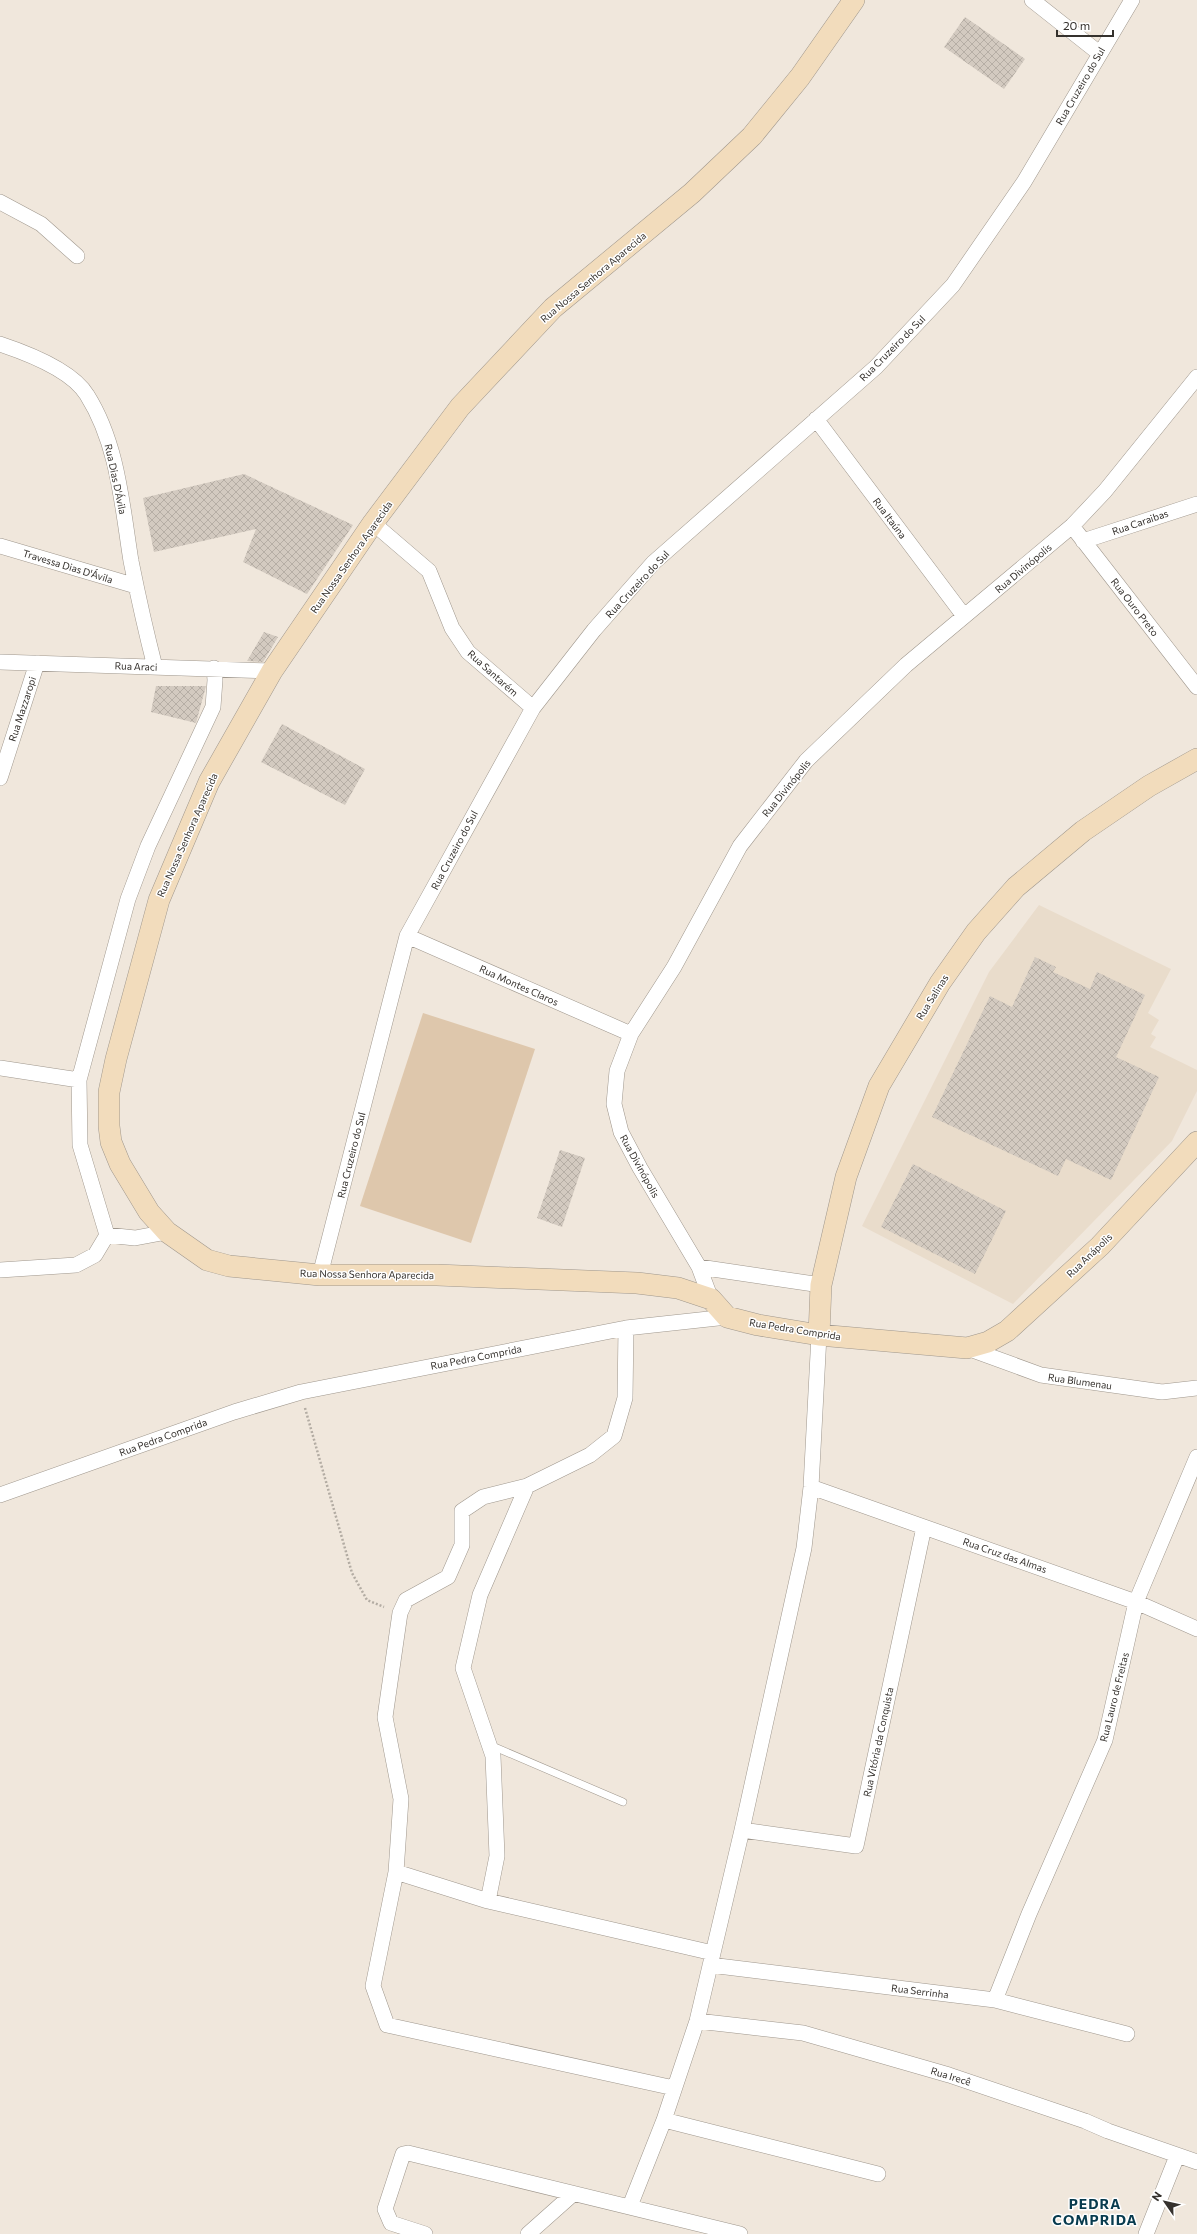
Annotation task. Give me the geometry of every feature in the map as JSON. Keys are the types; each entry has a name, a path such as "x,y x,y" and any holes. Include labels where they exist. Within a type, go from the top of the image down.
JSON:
{"street":[{"name":"Rua Nossa Senhora Aparecida","path":"727,1317 711,1299 678,1288 637,1283 437,1275 320,1275 229,1266 207,1260 167,1232 149,1212 120,1164 111,1142 109,1126 109,1092 116,1059 158,900 209,782 272,671 374,523 460,407 553,308 692,193 752,136 800,77 854,0"},
{"path":"1032,0 1099,53"},
{"name":"Rua Cruzeiro do Sul","path":"320,1275 408,936 533,708 594,630 653,563 876,367 953,285 1024,182 1099,53 1132,0"},
{"path":"0,202 42,224 77,256"},
{"name":"Rua Dias D'Ávila","path":"0,344 19,350 62,370 87,394 111,447 136,586 155,667"},
{"name":"Rua Divinópolis","path":"711,1299 699,1267 640,1168 621,1132 614,1104 617,1071 631,1034 674,967 740,846 769,807 812,756 906,665 1072,526 1105,491 1197,377"},
{"name":"Rua Itaúna","path":"816,419 964,616"},
{"name":"Rua Caraibas","path":"1083,541 1197,504"},
{"name":"Rua Santarém","path":"374,523 429,571 452,628 468,652 533,708"},
{"name":"Rua Ouro Preto","path":"1072,526 1197,687"},
{"name":"Travessa Dias D'Ávila","path":"0,546 136,586"},
{"name":"Rua Araci","path":"0,662 272,671"},
{"name":"Rua Mazzaropi","path":"0,778 37,663"},
{"path":"0,1270 76,1265 95,1255 107,1235 80,1145 79,1080 128,899 148,846 213,707 215,680 214,668"},
{"name":"Rua Salinas","path":"819,1335 822,1285 846,1177 879,1086 940,983 976,932 1016,887 1083,831 1149,786 1197,759"},
{"name":"Rua Montes Claros","path":"408,936 631,1034"},
{"path":"0,1068 79,1080"},
{"name":"Rua Anápolis","path":"967,1348 988,1342 1007,1331 1100,1246 1194,1151"},
{"path":"107,1235 134,1238 167,1232"},
{"path":"699,1267 822,1285"},
{"name":"Rua Pedra Comprida","path":"0,1495 234,1412 301,1392 626,1328 727,1317 758,1325 819,1335 967,1348"},
{"path":"626,1328 625,1398 614,1436 590,1456 527,1486 483,1496 462,1511 462,1545 448,1577 406,1600 400,1613 385,1717 402,1799 396,1872 373,1986 387,2025 674,2088"},
{"path":"630,2206 664,2120 697,2020 742,1830 804,1548 811,1487 819,1335"},
{"name":"Rua Blumenau","path":"967,1348 1041,1375 1162,1392 1197,1388"},
{"name":"Rua Lauro de Freitas","path":"995,2000 1029,1914 1105,1740 1136,1602 1197,1457"},
{"path":"488,1901 497,1856 493,1756 463,1668 480,1595 527,1486"},
{"name":"Rua Cruz das Almas","path":"811,1487 1136,1602 1197,1629"},
{"name":"Rua Vitória da Conquista","path":"742,1830 856,1846 924,1527"},
{"name":"Rua Serrinha","path":"396,1872 488,1901 711,1959 995,2000 1127,2034"},
{"name":"Rua Irecê","path":"697,2020 803,2033 956,2077 1085,2121 1177,2156 1197,2162"},
{"path":"664,2120 878,2174"},
{"path":"426,2234 391,2224 385,2209 402,2154 408,2153 740,2234"},
{"path":"1146,2234 1177,2156"},
{"path":"528,2234 573,2194"}],"lane":[{"path":"490,1745 623,1802"}],"path":[{"path":"301,1392 352,1573 367,1600 400,1613"}],"shaded area":[{"path":"1039,905 1171,969 1148,1013 1159,1020 1151,1034 1156,1037 1150,1047 1197,1070 1197,1091 1172,1141 1013,1304 862,1226 989,972"},
{"path":"423,1013 535,1049 471,1243 360,1206"}],"building":[{"path":"965,17 1025,59 1004,89 944,47"},
{"path":"244,474 353,525 307,594 243,562 256,529 154,552 143,498"},
{"path":"264,632 278,637 263,662 247,661"},
{"path":"156,686 206,686 196,723 151,712"},
{"path":"282,724 365,769 345,805 261,762"},
{"path":"1035,957 1056,967 1053,972 1090,989 1097,972 1145,995 1116,1057 1159,1077 1111,1180 1066,1159 1058,1176 932,1117 990,996 1012,1007"},
{"path":"560,1150 585,1158 562,1227 537,1218"},
{"path":"913,1164 1006,1211 975,1274 881,1227"}],"district":[{"name":"PEDRA COMPRIDA","path":"1095,2212"}]}
